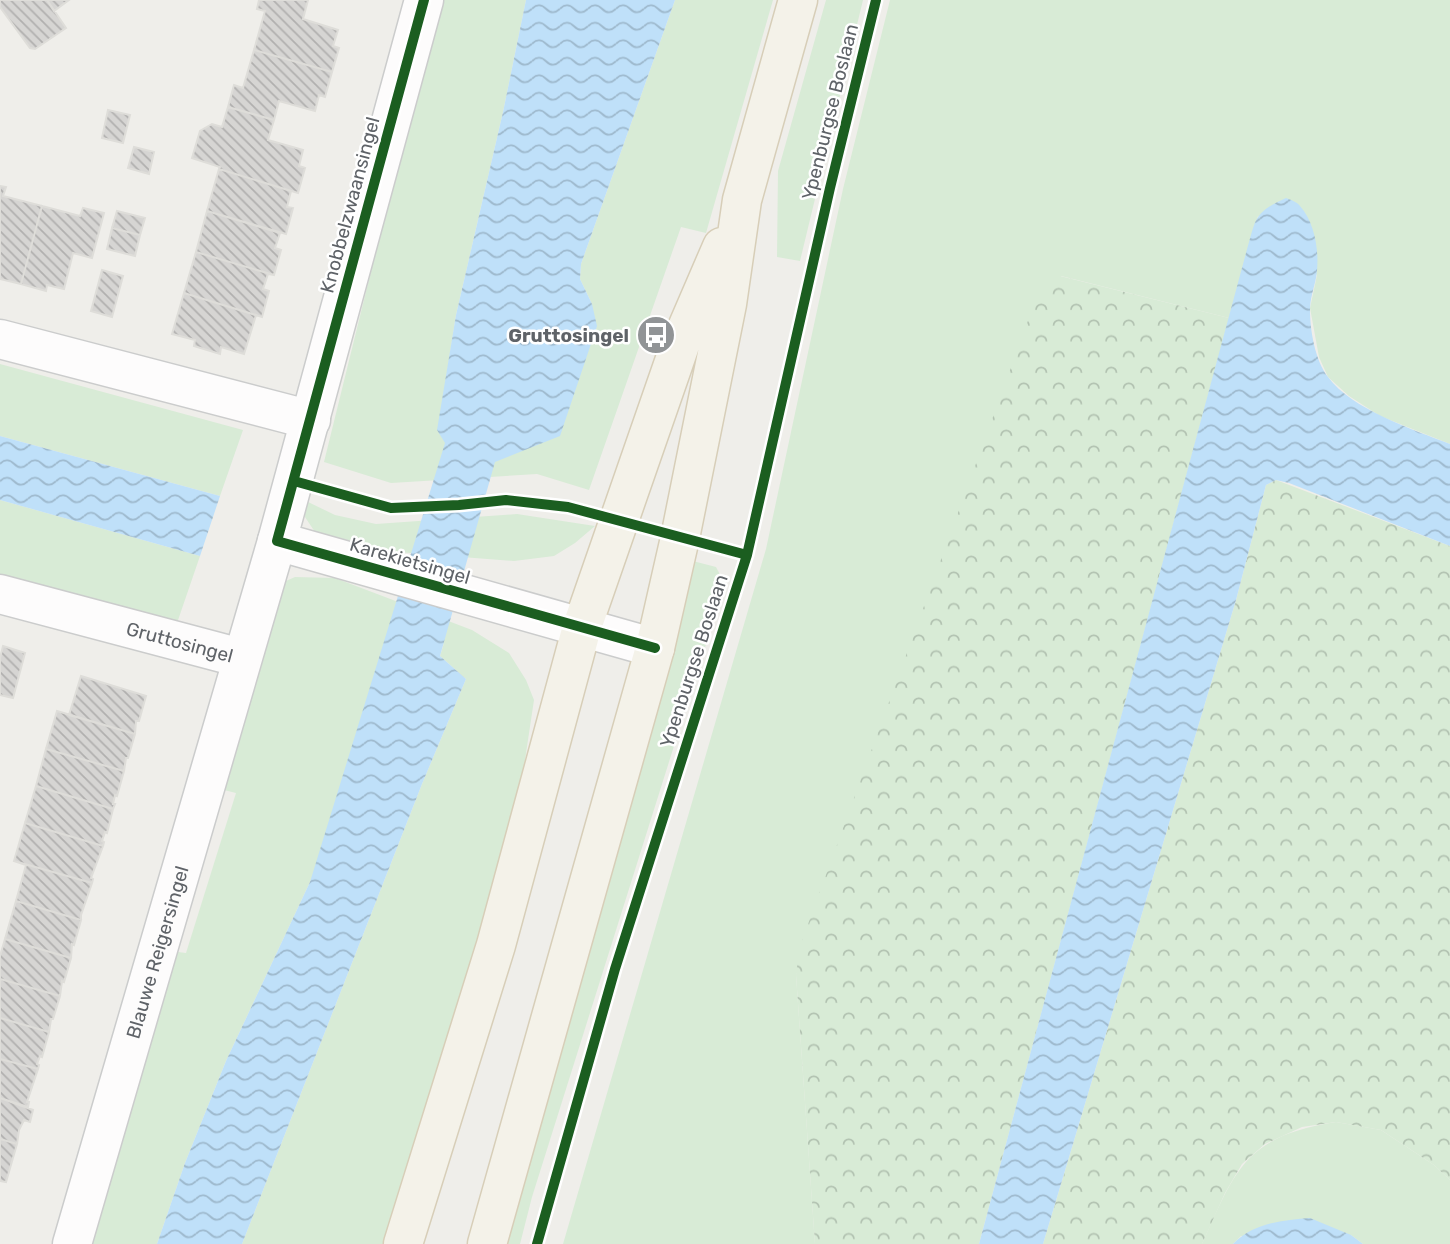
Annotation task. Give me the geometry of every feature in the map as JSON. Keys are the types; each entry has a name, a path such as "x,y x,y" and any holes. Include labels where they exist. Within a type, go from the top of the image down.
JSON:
{"main road":[{"name":"Ypenburgse Boslaan","path":"487,1244 654,648 680,538 722,330 742,200 798,0"},
{"name":"Ypenburgse Boslaan","path":"403,1244 496,945 582,627 688,324 742,200"}],"street":[{"name":"Knobbelzwaansingel","path":"311,420 424,0"},
{"path":"0,339 311,420 277,541"},
{"name":"Karekietsingel","path":"277,541 654,648"},
{"name":"Gruttosingel","path":"0,594 241,658 277,541"},
{"name":"Blauwe Reigersingel","path":"72,1244 241,658"}],"green space":[{"path":"438,0 526,0 456,315 438,430 592,304 580,279 581,264 675,0 773,0 706,233 681,227 589,490 537,474 391,483 324,462"},
{"path":"826,0 863,0 800,261 777,257 778,171"},
{"path":"890,0 1450,0 1450,444 1380,416 1349,396 1328,377 1319,357 1310,308 1317,275 1258,216 1229,318 1061,276 796,975 815,1244 563,1244 766,549 843,189"},
{"path":"1060,276 1229,318 979,1244 815,1244 796,975 799,949 1037,296 1048,280"},
{"path":"0,364 243,430 220,496 0,436"},
{"path":"1276,480 1450,546 1450,1180 1434,1165 1381,1130 1336,1122 1302,1127 1265,1144 1242,1164 1225,1193 1202,1244 1043,1244 1236,600 1266,485"},
{"path":"0,500 200,556 176,626 0,578"},
{"path":"306,501 335,515 376,524 517,514 595,526 554,556 514,561 397,552 315,532 297,505"},
{"path":"689,560 716,567 725,584 532,1197 520,1244 504,1244"},
{"path":"295,577 335,578 472,630 509,653 526,680 534,700 513,840 393,1244 242,1244 422,784 466,679 440,656 444,643 310,882 226,1061 185,1163 157,1244 85,1244 170,951 186,953 236,793 216,788 279,584"},
{"path":"1336,1122 1381,1130 1434,1165 1450,1180 1450,1244 1363,1244 1351,1235 1241,1236 1233,1244 1202,1244 1225,1194 1248,1159 1263,1146 1282,1136"}],"water":[{"path":"526,0 675,0 581,264 580,279 592,304 597,326 560,436 495,462 440,656 466,679 422,784 242,1244 157,1244 185,1163 226,1061 310,882 445,443 437,430 456,315"},
{"path":"1286,198 1297,203 1305,213 1316,240 1317,269 1310,306 1311,327 1323,370 1338,388 1367,409 1450,444 1450,546 1289,483 1276,480 1266,485 1236,600 1043,1244 979,1244 1252,233 1261,213"},
{"path":"0,436 220,496 200,556 0,500"},
{"path":"1310,1218 1351,1235 1363,1244 1233,1244 1259,1227"}],"building":[{"path":"0,0 47,0 66,28 35,49 30,48 0,7"},
{"path":"47,0 69,0 54,11"},
{"path":"259,0 308,0 303,19 338,30 333,46 339,48 332,72 254,50 265,11 257,9"},
{"path":"254,50 332,72 325,97 319,95 315,111 279,101 274,120 228,107 234,85 243,88"},
{"path":"228,107 274,120 268,140 303,150 299,166 305,168 298,193 192,158 200,131 212,124 222,127"},
{"path":"108,110 130,115 123,143 102,138"},
{"path":"134,147 154,152 149,174 128,168"},
{"path":"219,169 291,191 287,207 293,208 286,234 207,211"},
{"path":"0,186 6,187 3,196 42,206 21,284 0,279"},
{"path":"42,206 80,216 83,208 104,213 92,258 73,253 64,289 47,285 46,291 21,284"},
{"path":"117,211 145,218 140,235 112,228"},
{"path":"207,211 280,233 275,248 281,250 274,275 196,252"},
{"path":"112,228 140,235 135,256 107,249"},
{"path":"196,252 274,275 268,274 263,289 269,291 262,317 184,293"},
{"path":"102,270 123,276 112,317 91,311"},
{"path":"184,293 256,315 244,354 221,347 220,354 194,346 195,340 172,334"},
{"path":"3,646 25,653 13,698 0,695 0,658"},
{"path":"81,676 146,696 139,721 136,721 135,734 69,715"},
{"path":"57,711 135,734 124,771 46,749"},
{"path":"46,749 124,771 113,809 36,786"},
{"path":"36,786 113,809 107,833 105,832 102,841 103,846 25,823"},
{"path":"25,823 103,846 91,878 92,883 14,861"},
{"path":"14,861 92,883 81,920 16,901 26,865"},
{"path":"16,901 81,920 74,945 72,944 71,958 5,939"},
{"path":"5,939 71,958 64,982 62,981 60,996 0,979 0,956"},
{"path":"0,979 60,996 49,1032 0,1018"},
{"path":"0,1018 49,1032 42,1057 40,1056 37,1064 38,1069 0,1059"},
{"path":"0,1059 38,1069 27,1102 28,1107 0,1098"},
{"path":"0,1098 33,1110 30,1122 24,1120 19,1130 17,1144 0,1139"},
{"path":"0,1139 17,1144 6,1182 0,1181"}],"cycle path":[{"path":"424,0 277,541 655,648"},
{"path":"537,1244 615,969 747,555 830,188 876,0"},
{"path":"294,481 391,508 506,500 568,507 747,555"}],"place":[{"name":"Gruttosingel","path":"656,335"}]}
